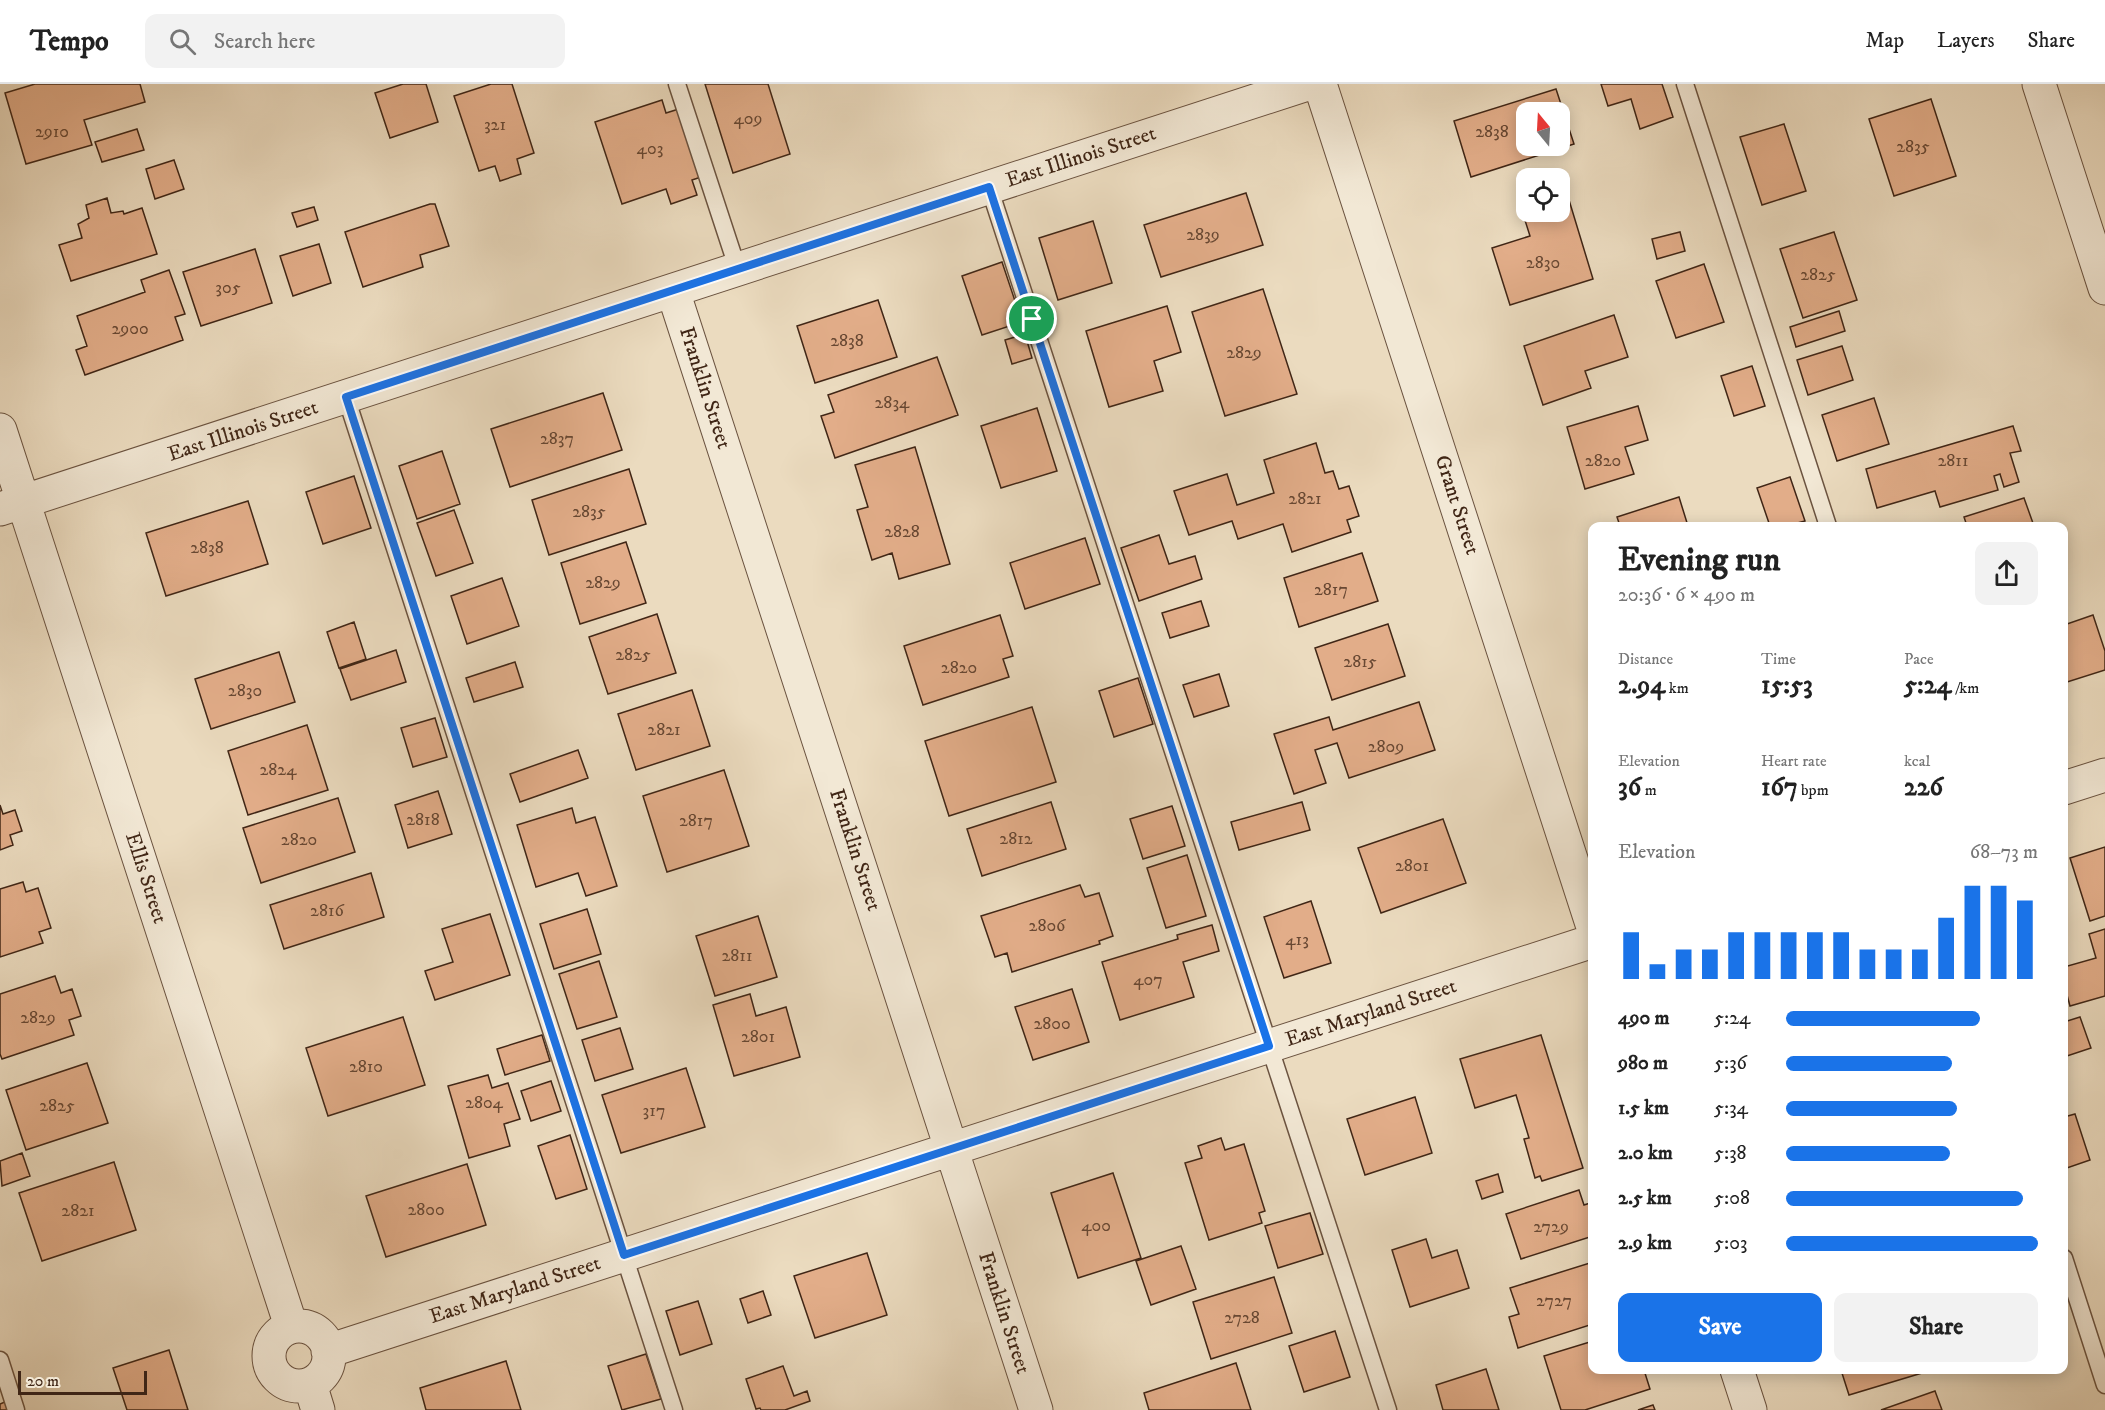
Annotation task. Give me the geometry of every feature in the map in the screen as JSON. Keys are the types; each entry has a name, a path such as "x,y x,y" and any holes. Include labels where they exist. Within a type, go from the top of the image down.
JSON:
{"street":[{"name":"East Illinois Street","path":"12,506 1307,84"},
{"name":"Grant Street","path":"1320,84 1588,912"},
{"path":"2038,84 2105,288"},
{"name":"Franklin Street","path":"674,291 1036,1410"},
{"name":"Ellis Street","path":"0,430 12,506 291,1326"},
{"path":"2068,787 2105,775"},
{"name":"East Maryland Street","path":"328,1351 1588,943"},
{"path":"291,1326 304,1326 318,1333 328,1351 328,1363 320,1377 314,1397 278,1377 272,1370 269,1360 272,1342 278,1334 291,1326"},
{"path":"1738,1374 1750,1410"}],"lane":[{"path":"677,84 738,270"},
{"path":"1685,84 1827,522"},
{"path":"989,187 1388,1410"},
{"path":"346,397 674,1410"},
{"path":"2068,1270 2105,1385"},
{"path":"0,1360 16,1410"}],"building":[{"path":"35,84 140,84 145,102 84,120 92,145 26,164 5,93"},
{"path":"403,84 426,84 438,122 390,138 375,93"},
{"path":"491,84 512,84 534,153 517,159 521,174 500,181 495,166 479,171 454,96"},
{"path":"705,84 768,84 790,154 733,173"},
{"path":"1601,84 1662,84 1673,117 1640,129 1631,99 1608,106"},
{"path":"1556,89 1560,102 1516,102 1516,156 1537,156 1471,177 1454,121"},
{"path":"1931,99 1956,176 1894,196 1869,119"},
{"path":"662,100 666,113 682,108 704,176 692,180 697,195 671,204 666,189 622,204 595,122"},
{"path":"1784,124 1806,191 1762,205 1740,137"},
{"path":"137,129 144,150 102,162 95,142"},
{"path":"1570,132 1574,144 1570,145"},
{"path":"174,160 184,189 155,199 146,169"},
{"path":"1246,193 1263,245 1161,277 1144,225"},
{"path":"107,198 111,213 123,211 124,214 142,208 157,254 71,281 59,245 82,238 78,224 89,218 86,205"},
{"path":"1570,203 1593,279 1510,305 1492,248 1530,236 1526,222 1570,222"},
{"path":"435,204 449,246 420,255 423,267 363,287 345,232"},
{"path":"314,207 318,220 297,227 292,213"},
{"path":"1093,221 1112,283 1058,300 1039,238"},
{"path":"1680,232 1685,251 1657,259 1652,239"},
{"path":"1834,232 1857,300 1803,318 1780,249"},
{"path":"319,244 331,283 293,296 280,256"},
{"path":"255,249 272,303 201,326 183,272"},
{"path":"1002,262 1022,322 982,335 962,276"},
{"path":"1704,264 1724,322 1676,338 1656,281"},
{"path":"169,270 185,314 175,317 183,340 85,375 76,350 87,346 77,316 145,292 141,280"},
{"path":"1263,289 1297,394 1225,416 1192,312"},
{"path":"878,300 897,357 815,383 797,326"},
{"path":"1167,306 1181,352 1154,361 1163,391 1109,407 1086,331"},
{"path":"1839,311 1845,331 1796,347 1790,327"},
{"path":"1614,315 1628,357 1585,371 1591,388 1543,405 1524,346"},
{"path":"1025,334 1032,358 1012,364 1005,340"},
{"path":"1842,346 1853,380 1808,395 1797,360"},
{"path":"937,357 958,415 835,458 821,416 834,412 828,395"},
{"path":"1752,366 1765,406 1734,416 1721,376"},
{"path":"603,393 622,450 510,487 491,429"},
{"path":"1874,398 1889,444 1837,461 1822,415"},
{"path":"1638,406 1648,440 1625,447 1634,474 1585,489 1567,427"},
{"path":"1037,408 1057,471 1001,488 981,426"},
{"path":"2013,426 2021,451 2010,453 2019,482 2004,487 2000,474 1994,476 1998,490 1940,507 1935,491 1877,508 1866,469"},
{"path":"1316,443 1325,473 1333,471 1339,489 1349,486 1359,516 1347,520 1351,532 1292,552 1283,524 1238,539 1232,521 1189,535 1174,491 1227,474 1237,505 1274,493 1264,460"},
{"path":"915,447 950,564 899,579 892,553 872,560 857,510 868,507 855,465"},
{"path":"442,451 460,504 417,519 399,466"},
{"path":"629,469 646,524 549,555 532,500"},
{"path":"354,476 371,528 323,544 306,492"},
{"path":"1790,477 1805,521 1769,522 1757,488"},
{"path":"1679,497 1687,522 1619,522 1617,517"},
{"path":"2024,498 2033,522 1966,522 1964,517"},
{"path":"248,501 268,564 166,596 146,533"},
{"path":"454,510 473,563 436,576 417,523"},
{"path":"1159,535 1169,564 1195,556 1202,579 1139,601 1121,548"},
{"path":"1085,538 1100,584 1025,609 1010,563"},
{"path":"626,542 646,603 580,624 561,563"},
{"path":"1362,553 1378,601 1299,627 1284,578"},
{"path":"502,578 519,626 467,644 451,596"},
{"path":"1201,601 1209,626 1170,638 1162,613"},
{"path":"657,614 676,673 608,694 589,637"},
{"path":"1000,615 1013,656 1003,659 1009,677 923,705 904,646"},
{"path":"2093,615 2105,651 2105,670 2068,682 2068,624"},
{"path":"354,622 366,659 339,668 327,632"},
{"path":"1388,624 1405,676 1332,700 1315,648"},
{"path":"396,650 406,682 351,700 340,669"},
{"path":"279,652 295,702 211,729 195,679"},
{"path":"515,662 523,687 474,702 466,678"},
{"path":"1219,674 1229,706 1194,717 1183,685"},
{"path":"1138,678 1153,724 1114,737 1099,691"},
{"path":"692,690 710,746 636,770 618,714"},
{"path":"1419,702 1435,750 1349,778 1337,743 1315,750 1326,783 1294,794 1274,734 1329,717 1333,730"},
{"path":"1032,707 1056,782 949,816 925,741"},
{"path":"435,718 447,757 413,767 401,728"},
{"path":"307,725 328,790 248,815 228,751"},
{"path":"578,750 588,778 520,802 510,774"},
{"path":"724,770 749,846 667,872 643,796"},
{"path":"438,791 452,834 408,848 395,805"},
{"path":"338,798 355,852 261,883 243,828"},
{"path":"1051,802 1066,849 982,876 967,829"},
{"path":"1302,802 1310,830 1239,850 1231,822"},
{"path":"0,805 3,814 15,810 22,831 10,835 13,845 0,850"},
{"path":"1172,806 1185,846 1143,859 1130,819"},
{"path":"572,808 576,823 595,817 617,886 586,896 578,873 536,887 517,825"},
{"path":"1443,819 1466,883 1381,913 1358,848"},
{"path":"2105,847 2105,916 2090,921 2070,858"},
{"path":"1187,855 1206,916 1166,928 1147,868"},
{"path":"371,873 384,917 284,949 270,905"},
{"path":"23,882 26,892 38,888 51,928 39,932 43,943 0,957 0,889"},
{"path":"1080,885 1085,897 1099,893 1113,936 1099,941 1100,944 1012,972 1007,953 995,957 981,916"},
{"path":"1311,901 1331,963 1284,978 1264,917"},
{"path":"587,909 601,954 554,969 540,924"},
{"path":"490,914 510,975 435,1000 425,971 453,962 442,929"},
{"path":"758,916 777,977 715,996 696,936"},
{"path":"1212,925 1219,951 1183,962 1194,997 1120,1020 1102,962 1178,939 1177,935"},
{"path":"2105,929 2105,996 2070,1006 2068,966 2096,958 2089,934"},
{"path":"599,961 617,1017 577,1029 559,974"},
{"path":"55,976 61,993 72,989 81,1016 69,1020 74,1035 2,1059 0,1054 0,994"},
{"path":"1072,989 1089,1042 1033,1060 1015,1007"},
{"path":"750,994 756,1016 786,1007 800,1057 734,1076 713,1005"},
{"path":"403,1017 425,1085 328,1116 306,1048"},
{"path":"2080,1017 2091,1048 2068,1056 2068,1021"},
{"path":"620,1028 633,1069 595,1081 582,1040"},
{"path":"542,1035 550,1061 505,1075 497,1049"},
{"path":"1541,1035 1583,1168 1542,1181 1540,1176 1535,1178 1524,1139 1529,1138 1516,1095 1475,1108 1460,1059"},
{"path":"87,1063 108,1123 26,1150 6,1090"},
{"path":"686,1068 705,1127 621,1153 602,1095"},
{"path":"488,1075 492,1088 508,1083 520,1119 504,1124 510,1146 469,1158 448,1086"},
{"path":"551,1081 561,1111 531,1121 521,1091"},
{"path":"1415,1097 1432,1153 1365,1175 1347,1119"},
{"path":"2075,1114 2090,1160 2068,1168 2068,1116"},
{"path":"570,1135 587,1189 556,1199 538,1146"},
{"path":"1221,1138 1225,1150 1244,1144 1265,1211 1259,1213 1262,1223 1209,1240 1185,1163 1202,1158 1198,1146"},
{"path":"22,1153 30,1176 2,1186 0,1161"},
{"path":"114,1162 136,1230 42,1261 19,1193"},
{"path":"467,1164 486,1225 386,1257 366,1196"},
{"path":"1113,1173 1141,1258 1078,1278 1051,1193"},
{"path":"1498,1174 1503,1192 1482,1199 1476,1181"},
{"path":"1579,1190 1584,1205 1588,1204 1588,1238 1521,1259 1506,1214"},
{"path":"1310,1213 1323,1254 1278,1268 1265,1226"},
{"path":"1426,1239 1432,1258 1457,1250 1469,1288 1410,1307 1392,1250"},
{"path":"1181,1246 1196,1289 1151,1305 1136,1261"},
{"path":"867,1253 887,1315 815,1338 794,1276"},
{"path":"1588,1264 1588,1326 1518,1348 1509,1317 1519,1314 1510,1288"},
{"path":"1274,1277 1292,1333 1211,1359 1193,1302"},
{"path":"763,1291 771,1315 748,1323 740,1299"},
{"path":"698,1301 712,1344 680,1355 666,1311"},
{"path":"1335,1331 1350,1377 1304,1392 1289,1346"},
{"path":"1588,1343 1588,1374 1645,1374 1650,1389 1585,1410 1561,1410 1544,1356"},
{"path":"169,1350 188,1410 127,1410 113,1368"},
{"path":"646,1354 661,1399 622,1410 608,1366"},
{"path":"506,1361 521,1410 426,1410 420,1388"},
{"path":"1236,1363 1251,1410 1149,1410 1144,1393"},
{"path":"783,1366 794,1396 807,1391 810,1401 785,1410 756,1409 746,1379"},
{"path":"1486,1369 1499,1410 1443,1410 1436,1385"},
{"path":"1842,1374 1919,1374 1849,1395"},
{"path":"1935,1391 1942,1410 1881,1410"},
{"path":"7,1401 10,1410 0,1410 0,1404"},
{"path":"1653,1405 1655,1410 1638,1410"}],"route":[{"path":"989,187 1032,319 1269,1046 624,1255 346,397 989,187"}]}
